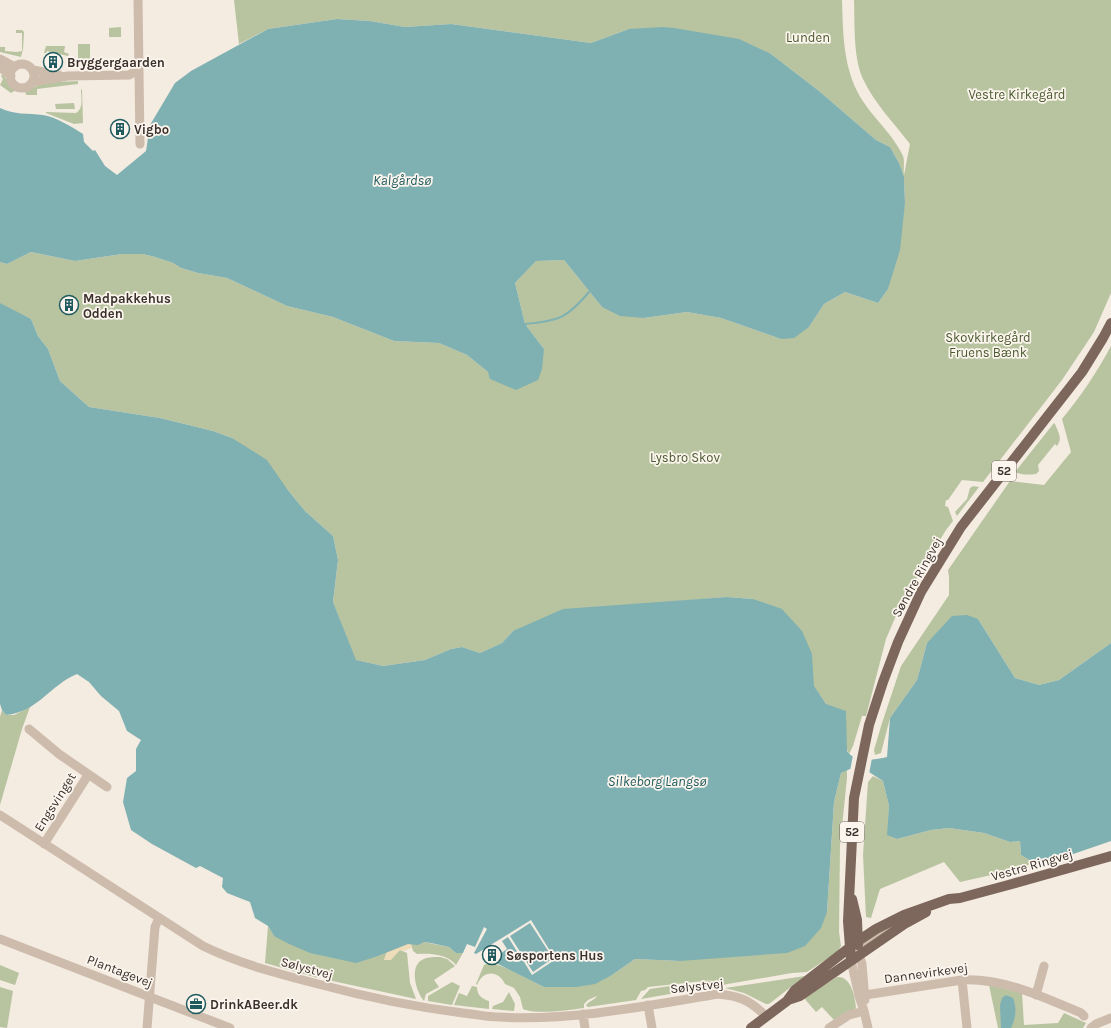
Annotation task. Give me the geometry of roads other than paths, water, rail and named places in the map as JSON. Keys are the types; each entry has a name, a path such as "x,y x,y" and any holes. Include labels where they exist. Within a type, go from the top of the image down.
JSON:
{"main road":[{"name":"Søndre Ringvej","path":"854,951 857,920 850,888 854,798 869,725 891,658 905,625 925,586 961,527 1082,372 1111,323"},
{"name":"Vestre Ringvej","path":"854,951 906,923 960,898 1111,856"},
{"name":"Vestre Ringvej","path":"854,951 876,929 912,912 949,899 960,898"},
{"path":"751,1028 787,1001 800,996 854,951"},
{"path":"787,1001 796,990 854,951"}],"street":[{"path":"138,0 140,144"},
{"path":"0,59 15,66 24,64 30,67 34,76 32,82"},
{"path":"15,66 11,76 13,83 19,87 26,86 32,82 68,76 129,75 136,71 139,66"},
{"path":"0,67 11,76"},
{"path":"32,70 68,76"},
{"name":"Engsvinget","path":"29,728 59,754 107,787"},
{"name":"Engsvinget","path":"44,844 88,775"},
{"name":"Sølystvej","path":"0,815 203,946 226,958 359,995 422,1008 498,1017 527,1018 583,1014 718,994 731,995 753,1004 766,1016"},
{"path":"147,1028 155,927 160,918"},
{"name":"Plantagevej","path":"0,939 230,1028"},
{"path":"854,951 862,964 866,995 864,1011"},
{"path":"854,951 858,996 864,1011 868,1028"},
{"path":"1036,995 1044,966"},
{"path":"962,980 967,1028"},
{"name":"Dannevirkevej","path":"866,995 962,980 989,980 1036,995 1081,1013 1084,1016"},
{"path":"648,1005 652,1028"},
{"path":"830,1028 849,1015 864,1011"},
{"path":"583,1014 585,1028"},
{"path":"1091,1028 1096,1024 1111,1018"}],"water":[{"name":"Kalgårdsø","path":"337,19 370,21 405,27 451,24 591,43 629,29 663,27 739,39 771,54 819,91 876,140 890,147 899,163 904,177 905,203 900,250 888,289 878,303 845,292 824,304 809,327 794,338 781,339 721,318 687,312 644,318 620,316 602,307 564,260 536,261 515,283 525,324 544,349 542,369 538,380 516,390 490,379 488,372 467,355 439,343 394,341 333,317 287,306 227,278 198,273 181,268 173,263 143,254 122,254 75,261 31,252 7,264 0,262 0,108 16,113 48,116 69,125 83,134 84,142 93,151 95,150 105,166 117,175 146,151 150,125 175,83 191,71 268,29"},
{"name":"Silkeborg Langsø","path":"0,303 31,319 38,336 48,349 60,381 89,407 160,418 213,431 232,438 267,460 287,489 305,511 333,536 338,560 333,602 356,660 383,666 425,660 451,649 462,647 480,653 502,643 513,631 563,609 727,597 753,599 782,609 802,631 812,654 814,686 826,704 846,711 847,751 851,755 860,759 871,760 887,757 890,718 917,680 927,643 952,616 967,615 978,619 1015,678 1039,685 1059,680 1111,643 1111,841 1050,862 1031,861 1021,855 1020,841 1010,842 984,833 949,828 931,830 897,839 887,835 889,806 883,781 869,772 850,769 841,773 834,802 827,912 821,928 805,946 787,953 680,961 635,959 612,975 595,984 576,987 544,987 496,963 463,953 456,953 449,947 431,943 424,942 418,945 408,944 356,963 310,953 287,943 274,936 268,926 255,918 250,902 227,893 222,887 223,878 200,866 196,868 152,844 131,830 123,802 127,778 136,771 136,749 141,740 127,731 119,711 101,696 89,682 77,674 59,685 27,709 6,715 2,710 0,704"},
{"path":"1006,995 1013,998 1015,1017 1011,1028 1001,1028 1000,1005 1002,998"}],"waterway":[{"path":"525,324 562,317 574,308 589,292"}],"place":[{"name":"Bryggergaarden","path":"53,62"},
{"name":"Vigbo","path":"120,129"},
{"name":"Madpakkehus Odden","path":"69,305"},
{"name":"Søsportens Hus","path":"492,955"},
{"name":"DrinkABeer.dk","path":"196,1004"}],"park label":[{"name":"Lunden","path":"808,37"},
{"name":"Vestre Kirkegård","path":"1017,94"},
{"name":"Skovkirkegård Fruens Bænk","path":"988,344"},
{"name":"Lysbro Skov","path":"685,457"}]}
